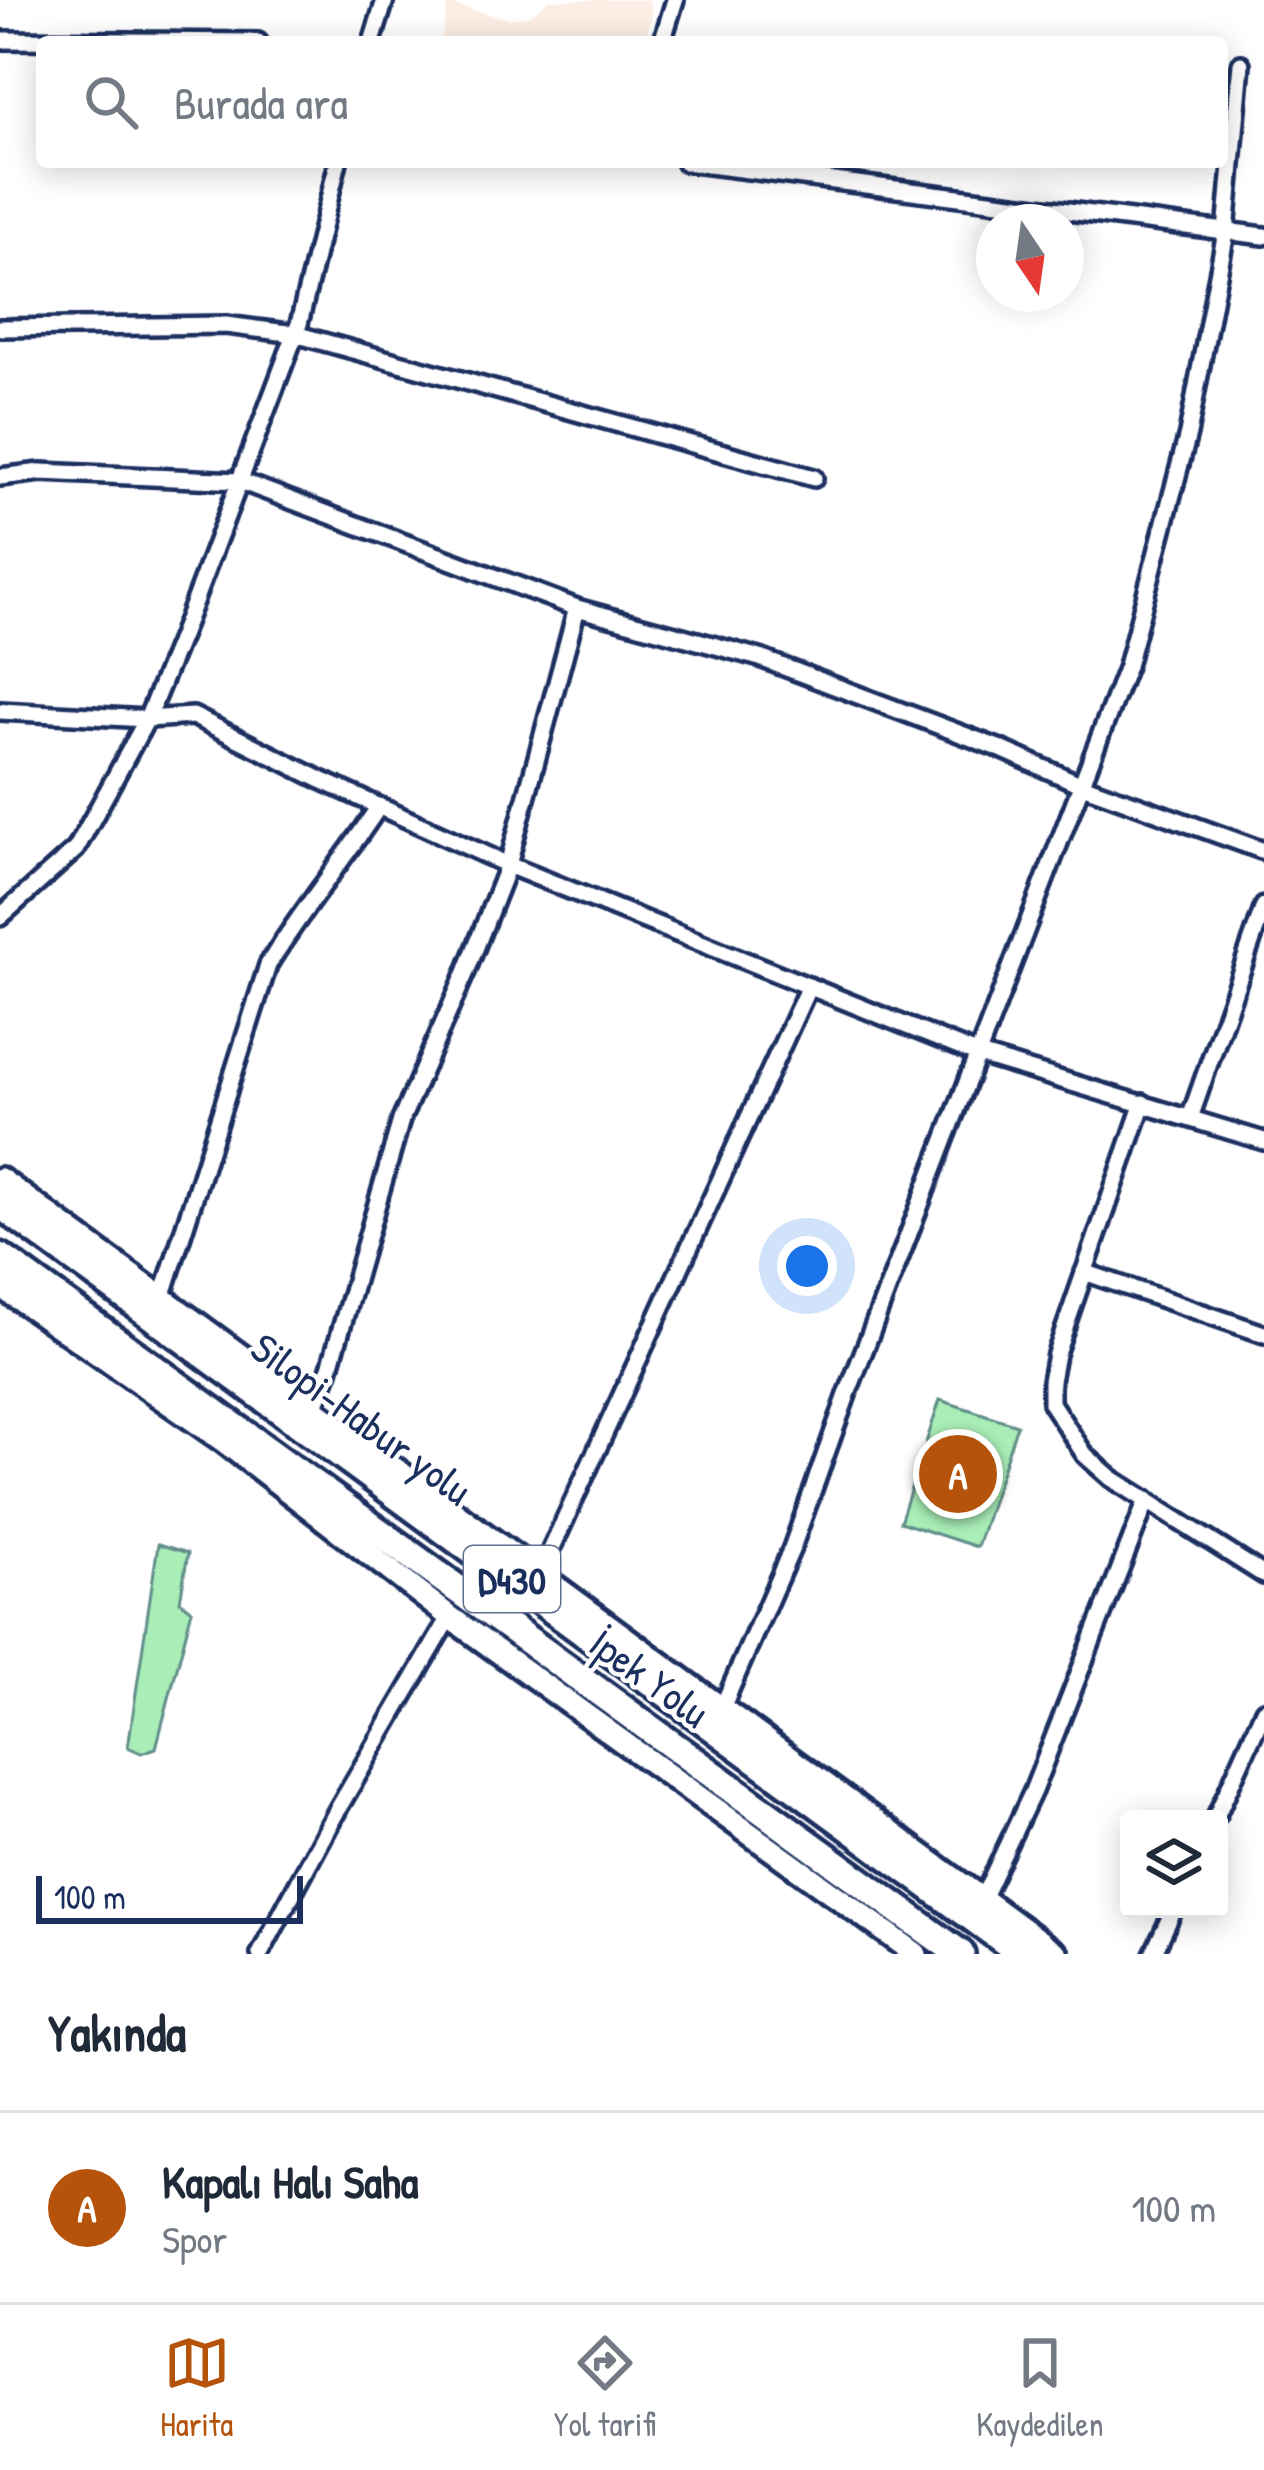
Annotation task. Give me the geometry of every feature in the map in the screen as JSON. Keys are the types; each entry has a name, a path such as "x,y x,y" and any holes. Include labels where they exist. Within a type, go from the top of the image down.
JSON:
{"highway":[{"name":"Silopi-Habur yolu","path":"0,1204 1023,1954"},
{"name":"İpek Yolu","path":"0,1256 960,1954"}],"street":[{"path":"374,36 386,0"},
{"path":"664,36 675,0"},
{"path":"0,40 36,40"},
{"path":"722,1708 792,1548 1126,666 1188,434 1226,232 1241,64"},
{"path":"0,917 76,849 147,719 295,334 336,168"},
{"path":"731,168 1264,236"},
{"path":"0,328 226,325 295,334 814,478"},
{"path":"0,477 41,472 240,481 577,608 760,658 1264,851"},
{"path":"314,1409 401,1120 508,865 577,608"},
{"path":"0,711 147,719 193,716 508,865 979,1054 1264,1141"},
{"path":"162,1298 268,964 294,921 380,806"},
{"path":"1190,1118 1264,906"},
{"path":"540,1574 809,986"},
{"path":"1143,1103 1056,1354 1052,1403 1085,1455 1111,1478 1264,1575"},
{"path":"0,1180 1057,1954"},
{"path":"1084,1272 1264,1334"},
{"path":"0,1286 222,1440 450,1617 916,1954"},
{"path":"982,1899 1033,1791 1148,1501"},
{"path":"260,1954 450,1617"},
{"path":"1220,1810 1264,1710"},
{"path":"1153,1954 1170,1918"}],"shaded area":[{"path":"549,0 649,0 652,14 646,36 442,36 448,4 509,19 531,15"}],"green space":[{"path":"940,1400 1017,1425 977,1547 900,1522"},
{"path":"158,1544 188,1553 180,1601 192,1610 156,1748 141,1753 128,1747"}],"place":[{"name":"Kapalı Halı Saha","path":"958,1474"}]}
